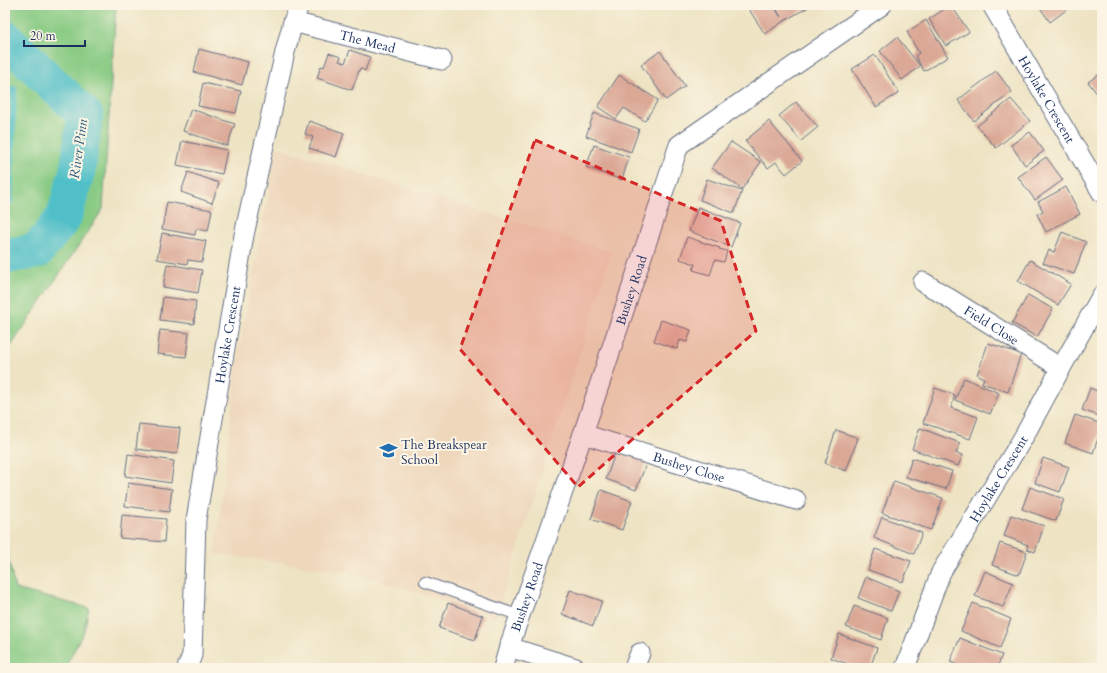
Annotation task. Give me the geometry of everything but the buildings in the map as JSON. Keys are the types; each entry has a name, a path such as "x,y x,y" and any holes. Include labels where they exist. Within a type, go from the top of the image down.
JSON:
{"street":[{"name":"Bushey Road","path":"504,668 509,647 583,434 679,145 882,5"},
{"name":"Hoylake Crescent","path":"992,5 1102,192"},
{"name":"Hoylake Crescent","path":"188,668 192,656 196,520 244,235 285,52 296,13"},
{"name":"The Mead","path":"296,13 442,60"},
{"name":"Field Close","path":"922,282 1061,368"},
{"name":"Hoylake Crescent","path":"905,668 941,572 1023,438 1102,295"},
{"name":"Bushey Close","path":"583,434 796,500"},
{"path":"509,647 576,668"}],"lane":[{"path":"425,582 520,616"}],"highlighted area":[{"path":"535,140 721,221 756,331 578,487 460,349"}],"shaded area":[{"name":"The Breakspear School","path":"277,147 612,252 496,617 355,573 215,554 239,348"}],"green space":[{"path":"5,5 116,5 103,209 5,355"},
{"path":"5,543 15,589 89,608 84,631 65,668 5,668"}],"waterway":[{"name":"River Pinn","path":"5,38 85,115 78,168 64,217 37,251 5,256"},
{"path":"5,89 14,89 10,201 5,201"}],"place":[{"name":"The Breakspear School","path":"388,451"}]}
